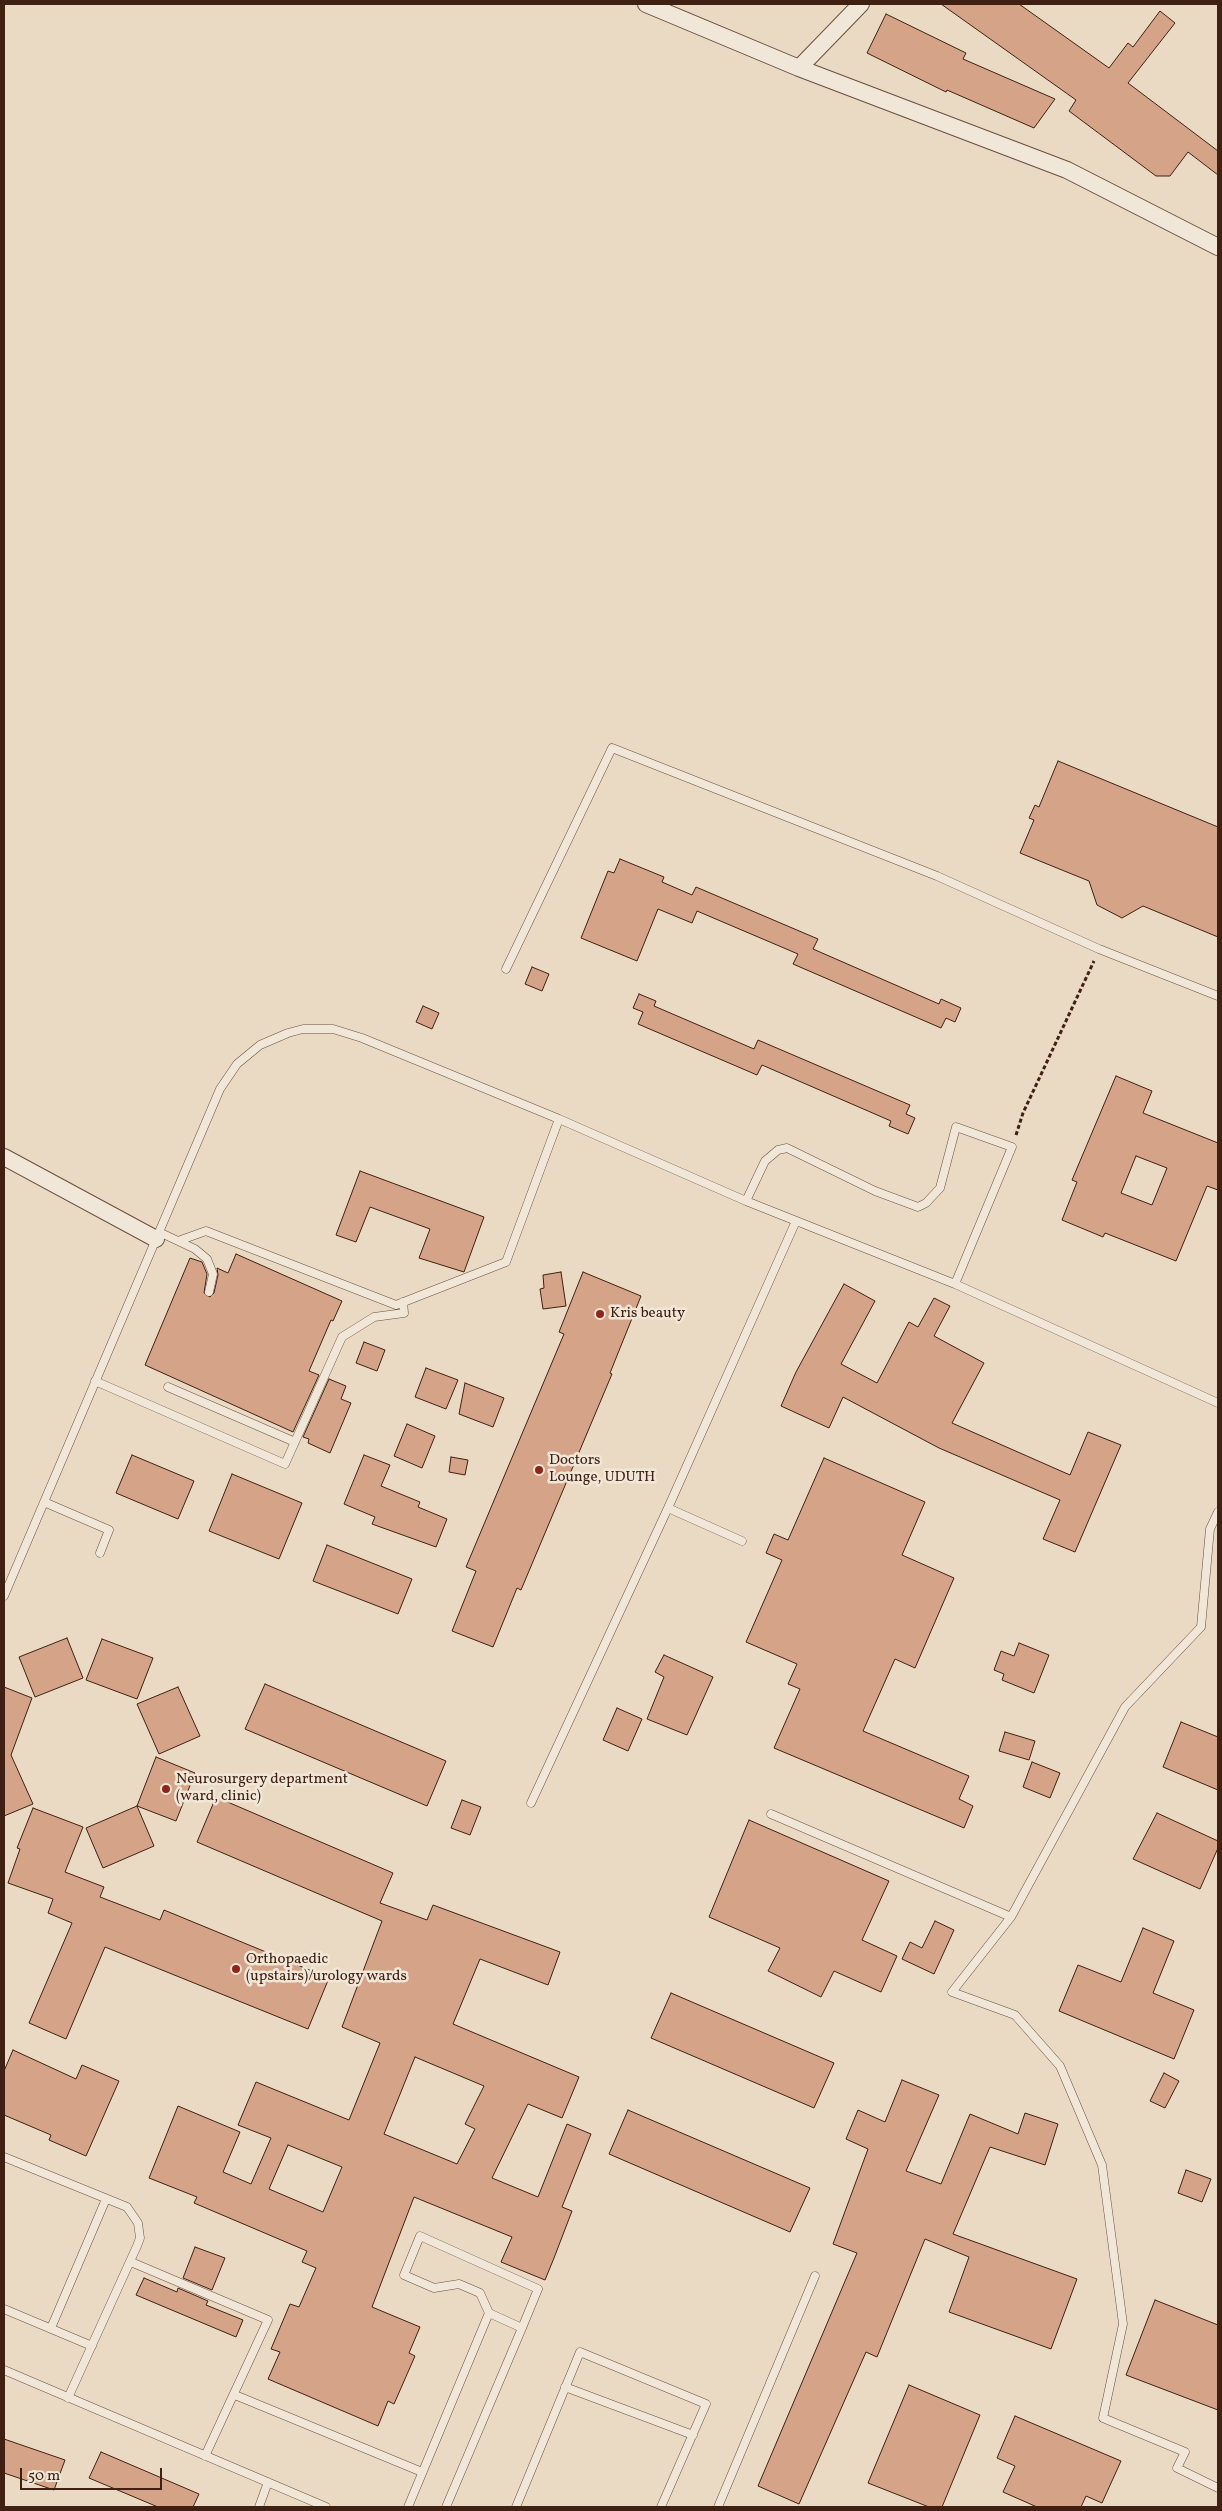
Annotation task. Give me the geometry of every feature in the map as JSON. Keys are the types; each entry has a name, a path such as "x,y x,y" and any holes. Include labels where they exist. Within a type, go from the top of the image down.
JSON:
{"street":[{"path":"646,4 800,68 1067,170 1218,247"},
{"path":"800,68 861,4"},
{"path":"4,1157 157,1235"}],"lane":[{"path":"506,969 612,748 937,876 1099,949 1218,996"},
{"path":"4,1596 220,1089 227,1076 254,1049 288,1032 318,1028 348,1032 559,1119 796,1221 955,1284 1218,1403"},
{"path":"178,1241 206,1230 396,1305 506,1262 559,1119"},
{"path":"746,1200 766,1160 778,1150 787,1148 874,1191 918,1208 926,1203 940,1188 956,1127 1012,1147 955,1284"},
{"path":"532,1803 668,1508 796,1221"},
{"path":"157,1235 178,1241 195,1249 207,1258 213,1274 209,1292"},
{"path":"95,1380 286,1464 342,1337 374,1317 404,1313 403,1302"},
{"path":"168,1387 295,1442"},
{"path":"44,1502 109,1530 100,1553"},
{"path":"668,1508 742,1541"},
{"path":"1218,1512 1210,1529 1201,1627 1125,1708 1010,1917 952,1992 1016,2015 1060,2066 1102,2165 1123,2324 1103,2418 1185,2452 1177,2468 1218,2488"},
{"path":"771,1814 1010,1917"},
{"path":"4,2157 127,2207 138,2223 140,2238 131,2262 68,2398"},
{"path":"51,2328 106,2199"},
{"path":"446,2507 522,2328 538,2289 420,2236 404,2275 434,2288 460,2284 480,2293 489,2313 522,2328"},
{"path":"131,2262 268,2320 235,2395 205,2456"},
{"path":"718,2507 815,2276"},
{"path":"4,2309 92,2346"},
{"path":"408,2507 489,2313"},
{"path":"516,2507 580,2352 706,2404 661,2507"},
{"path":"4,2370 326,2507"},
{"path":"566,2387 693,2435"},
{"path":"235,2395 422,2472"},
{"path":"259,2507 268,2482"}],"path":[{"path":"1012,1147 1023,1113 1099,949"}],"building":[{"path":"941,4 1019,4 1109,68 1128,43 1133,47 1160,11 1175,23 1128,83 1218,151 1218,175 1188,152 1170,176 1156,176 1069,111 1076,100"},
{"path":"886,14 966,53 963,59 1055,99 1034,128 947,90 946,92 867,53"},
{"path":"1058,761 1218,827 1218,937 1143,906 1122,918 1097,905 1089,881 1020,853 1034,820 1029,818 1035,805 1039,807"},
{"path":"620,859 664,877 662,882 692,895 696,887 818,939 813,949 939,1004 941,999 961,1008 955,1022 946,1018 941,1028 793,964 798,954 697,911 692,923 658,909 637,961 581,938 608,871 614,873"},
{"path":"532,967 549,974 542,991 525,984"},
{"path":"639,994 656,1001 654,1006 754,1049 758,1040 910,1105 906,1114 915,1118 908,1134 889,1126 891,1121 762,1065 757,1075 638,1024 643,1012 633,1008"},
{"path":"423,1006 439,1013 432,1029 416,1022"},
{"path":"1116,1076 1152,1091 1143,1113 1218,1143 1218,1190 1207,1186 1176,1261 1105,1233 1103,1237 1062,1220 1077,1182 1072,1180","holes":["1136,1156 1167,1168 1152,1205 1121,1193"]},
{"path":"360,1171 484,1217 464,1272 419,1258 430,1229 370,1207 356,1242 336,1235"},
{"path":"236,1254 342,1301 333,1321 331,1320 309,1371 319,1375 293,1432 145,1365 190,1258 202,1262 207,1274 204,1293 210,1297 214,1293 218,1275 217,1268 228,1273"},
{"path":"561,1272 566,1306 543,1309 540,1289 544,1288 543,1275"},
{"name":"Doctors Lounge, UDUTH","path":"583,1272 641,1296 610,1373 612,1374 521,1590 517,1588 493,1647 452,1631 476,1571 466,1567 564,1334 559,1332"},
{"path":"844,1284 875,1301 841,1364 877,1383 909,1322 918,1327 934,1298 950,1306 934,1336 984,1363 952,1423 1070,1475 1088,1432 1121,1445 1075,1552 1043,1539 1060,1500 939,1448 843,1397 829,1428 781,1406 796,1372"},
{"path":"364,1342 385,1350 377,1371 356,1363"},
{"path":"426,1368 458,1380 446,1409 415,1397"},
{"path":"329,1379 346,1386 341,1399 351,1403 330,1453 308,1443 309,1439 303,1437"},
{"path":"465,1383 504,1398 493,1427 459,1414"},
{"path":"407,1424 435,1436 422,1468 394,1456"},
{"path":"132,1455 194,1481 178,1519 116,1493"},
{"path":"364,1455 390,1465 381,1486 420,1502 418,1507 447,1519 436,1547 372,1524 375,1517 344,1504"},
{"path":"451,1457 468,1460 465,1475 449,1472"},
{"path":"824,1458 925,1502 902,1555 954,1578 915,1668 895,1659 863,1731 969,1776 959,1799 973,1806 964,1828 774,1748 800,1689 788,1684 797,1664 746,1642 782,1560 766,1553 774,1534 788,1540"},
{"path":"232,1474 302,1503 279,1559 209,1531"},
{"path":"327,1545 412,1579 398,1614 313,1581"},
{"path":"67,1638 83,1678 35,1697 19,1657"},
{"path":"102,1639 153,1658 137,1699 86,1680"},
{"path":"1019,1643 1049,1655 1034,1693 1002,1680 1004,1674 994,1670 1001,1651 1014,1656"},
{"path":"664,1655 713,1677 687,1735 647,1719 664,1677 655,1672"},
{"path":"265,1684 446,1761 427,1806 245,1729"},
{"path":"4,1687 32,1698 11,1755 33,1804 4,1816"},
{"path":"178,1687 200,1736 159,1754 137,1704"},
{"path":"617,1708 642,1719 628,1751 603,1740"},
{"path":"1181,1722 1218,1737 1218,1790 1163,1767"},
{"path":"1005,1732 1035,1741 1029,1760 999,1751"},
{"name":"Neurosurgery department (ward, clinic)","path":"156,1757 195,1773 176,1821 137,1806"},
{"path":"1032,1762 1060,1773 1050,1798 1023,1787"},
{"path":"216,1797 393,1873 380,1903 427,1920 433,1905 560,1952 548,1985 480,1959 453,2024 579,2077 562,2118 528,2104 492,2178 538,2197 567,2124 591,2134 562,2207 572,2211 554,2258 545,2280 501,2262 512,2237 414,2197 372,2307 420,2327 409,2353 415,2356 394,2404 388,2401 378,2426 268,2379 280,2352 271,2349 290,2304 299,2307 316,2268 302,2262 307,2251 194,2203 197,2197 149,2178 178,2106 240,2132 223,2172 251,2184 271,2138 238,2125 256,2082 349,2120 380,2043 342,2027 382,1921 197,1842","holes":["415,2057 484,2086 465,2124 475,2129 457,2164 384,2134","288,2145 342,2167 323,2212 269,2189"]},
{"path":"462,1800 481,1807 470,1835 451,1828"},
{"path":"137,1806 154,1846 103,1868 86,1828"},
{"path":"33,1808 83,1827 65,1872 104,1887 100,1897 160,1920 164,1910 329,1978 308,2029 105,1947 66,2039 29,2023 72,1923 48,1913 53,1899 8,1883 20,1849 17,1848"},
{"path":"1157,1813 1218,1841 1218,1848 1200,1889 1133,1859"},
{"path":"749,1820 889,1881 862,1940 897,1956 881,1992 834,1971 821,1997 768,1971 780,1948 709,1917"},
{"path":"935,1921 954,1930 934,1974 902,1959 910,1942 922,1948"},
{"path":"1143,1928 1174,1941 1153,1993 1194,2010 1174,2059 1059,2011 1078,1965 1121,1982"},
{"path":"671,1993 834,2063 814,2108 651,2038"},
{"path":"13,2050 76,2079 82,2065 119,2081 86,2156 49,2140 51,2135 4,2115 4,2071"},
{"path":"1164,2073 1179,2081 1165,2108 1150,2101"},
{"path":"902,2080 939,2095 906,2171 941,2184 970,2114 1018,2134 1025,2113 1058,2124 1045,2165 990,2147 953,2234 1077,2279 1051,2349 949,2312 969,2257 925,2239 877,2357 866,2352 799,2504 758,2486 857,2253 833,2244 868,2149 846,2139 858,2110 885,2122"},
{"path":"628,2110 810,2188 790,2232 609,2154"},
{"path":"1186,2170 1211,2179 1202,2202 1178,2193"},
{"path":"195,2247 225,2258 212,2290 183,2278"},
{"path":"144,2278 177,2292 178,2288 208,2301 206,2305 243,2320 236,2337 136,2295"},
{"path":"1155,2300 1218,2325 1218,2410 1126,2375"},
{"path":"909,2385 980,2415 942,2507 929,2507 868,2483"},
{"path":"1015,2416 1121,2461 1102,2503 1086,2496 1081,2507 1037,2507 1003,2492 1015,2466 997,2458"},
{"path":"4,2439 65,2460 54,2490 4,2473"},
{"path":"101,2452 199,2494 193,2507 158,2507 89,2478"}],"place":[{"name":"Kris beauty","path":"600,1314"},
{"name":"Doctors Lounge, UDUTH","path":"539,1470"},
{"name":"Neurosurgery department (ward, clinic)","path":"166,1789"},
{"name":"Orthopaedic (upstairs)/urology wards","path":"236,1969"}]}
